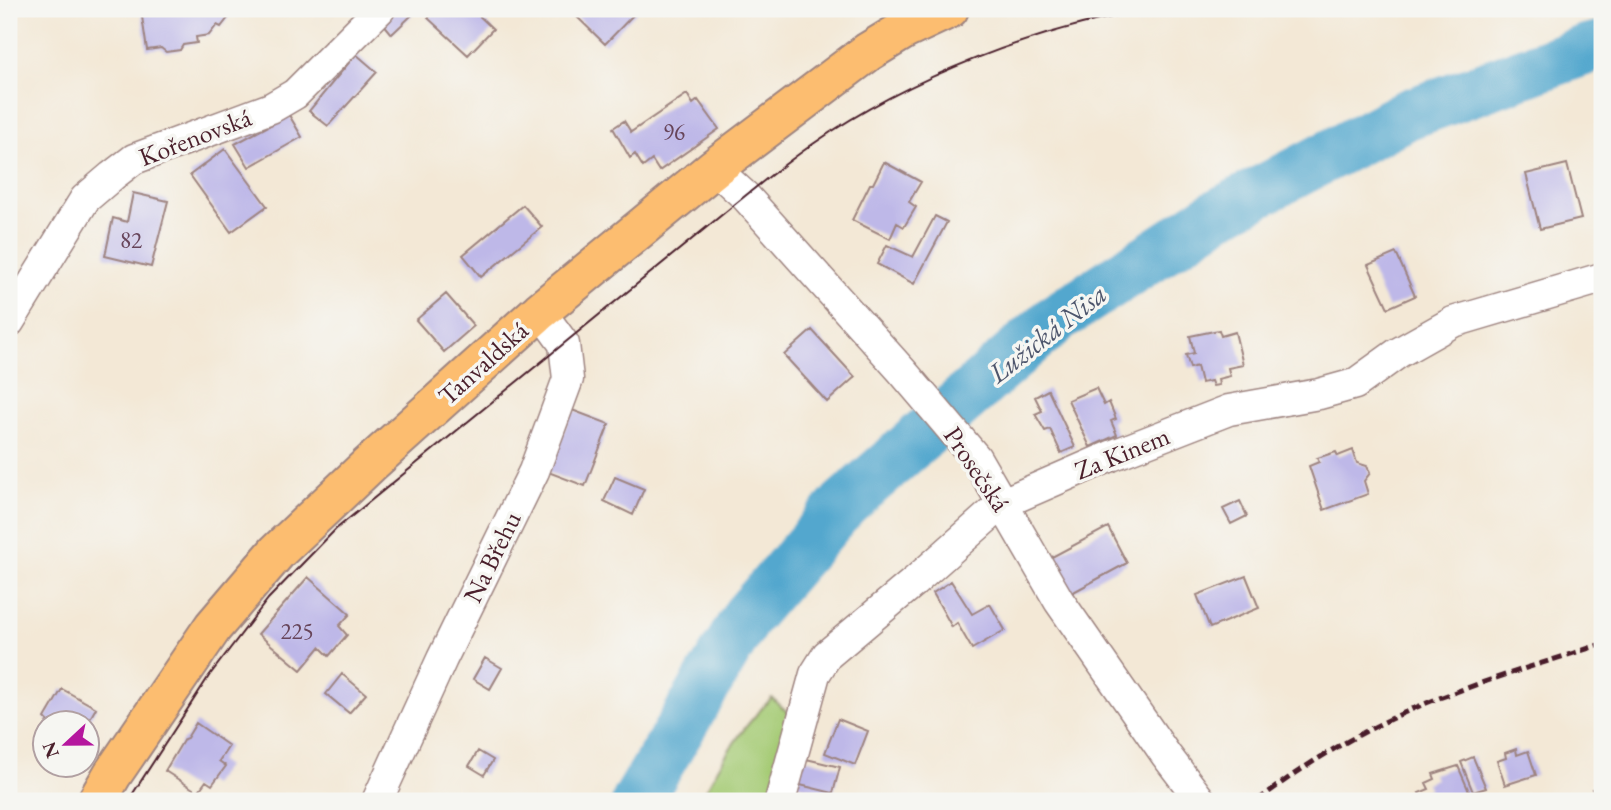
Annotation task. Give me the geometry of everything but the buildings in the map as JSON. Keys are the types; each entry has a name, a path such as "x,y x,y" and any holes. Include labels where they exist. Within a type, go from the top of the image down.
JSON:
{"main road":[{"name":"Tanvaldská","path":"97,801 213,628 277,552 369,465 540,311 714,168 868,52 904,30 949,9"}],"street":[{"name":"Kořenovská","path":"9,322 85,199 112,176 134,159 271,108 295,94 380,9"},
{"name":"Prosečská","path":"714,168 745,196 976,458 1059,601 1201,801"},
{"name":"Za Kinem","path":"780,801 815,674 827,655 1003,503 1111,456 1229,410 1319,394 1355,384 1398,353 1453,322 1602,278"},
{"name":"Na Břehu","path":"377,801 442,659 534,471 568,379 564,344 540,311"}],"green space":[{"path":"772,698 793,717 769,801 701,801 732,746 750,721"}],"waterway":[{"name":"Lužická Nisa","path":"637,801 747,616 844,504 1057,318 1217,214 1406,115 1602,46"}],"tram line":[{"path":"128,801 209,676 268,599 336,529 779,169 850,120 891,97 976,58 1066,28 1155,9"}],"railway":[{"path":"1257,801 1342,744 1410,710 1476,685 1602,644"}]}
